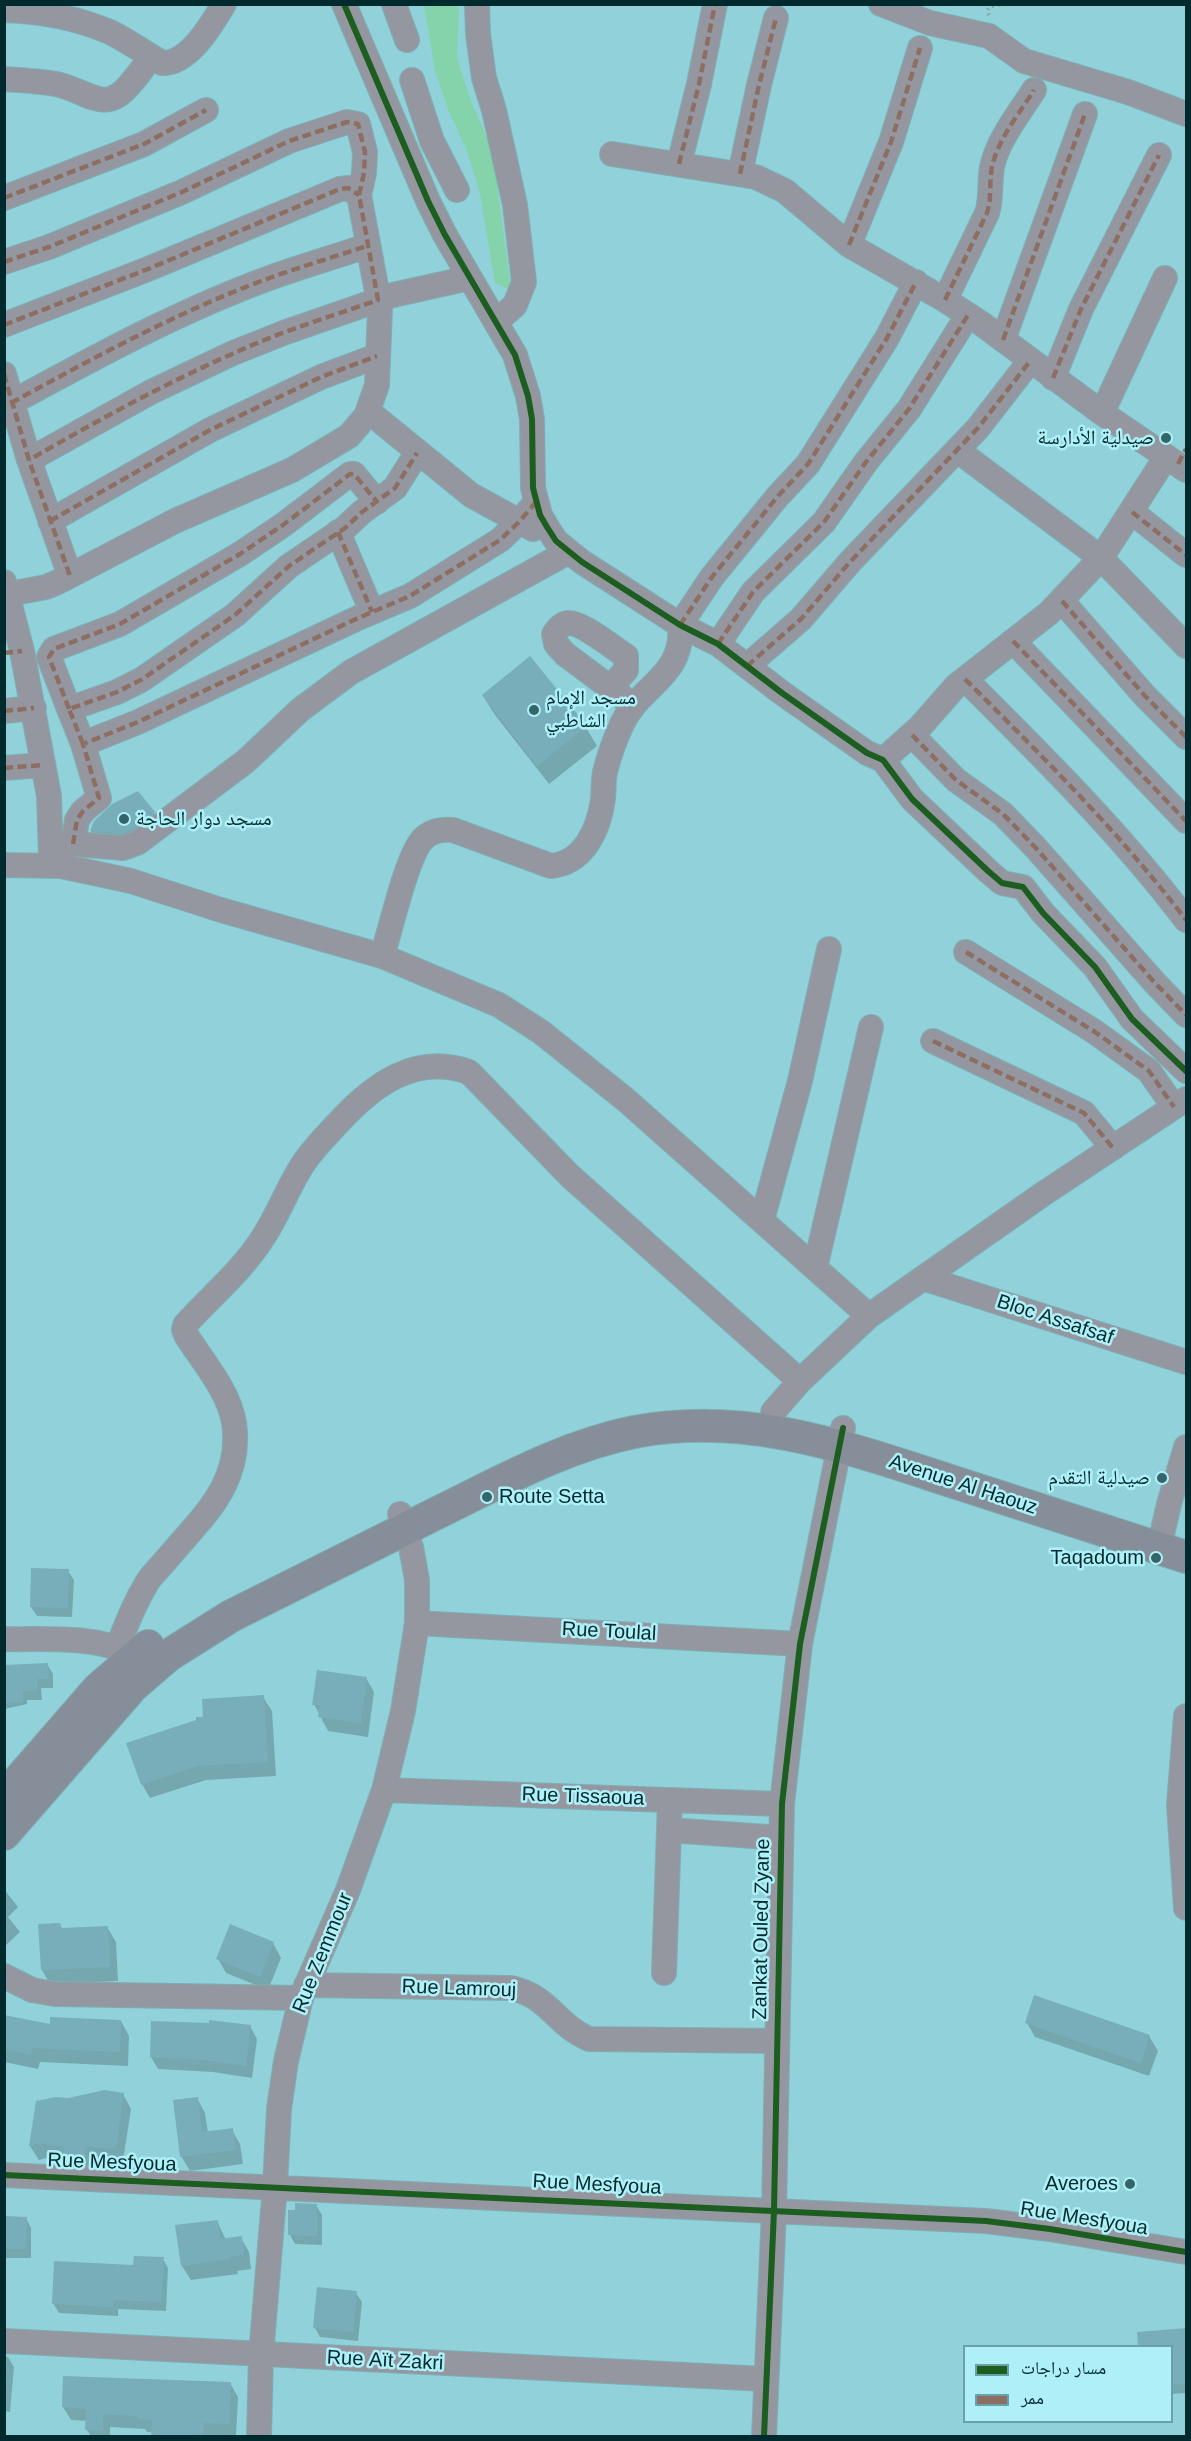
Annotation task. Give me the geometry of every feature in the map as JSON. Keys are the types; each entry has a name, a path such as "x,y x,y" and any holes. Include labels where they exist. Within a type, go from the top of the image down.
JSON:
{"main road":[{"path":"4,1797 98,1689 166,1632 192,1616 403,1521 537,1447 594,1425 683,1409 736,1417"},
{"name":"Avenue Al Haouz","path":"736,1417 773,1412 841,1437 1174,1543"},
{"name":"Avenue Al Haouz","path":"736,1417 795,1434 841,1437"},
{"path":"4,1834 117,1704 134,1658"}],"street":[{"path":"4,10 54,15 80,21 112,33 162,63 172,63 205,36 224,4"},
{"path":"344,4 428,201 469,278 497,321 515,355 528,396 532,419 533,488 536,502 540,515 562,547"},
{"path":"394,4 407,40"},
{"path":"477,4 478,34 484,78 494,110 515,205 524,282 515,305 497,321"},
{"path":"679,164 716,4"},
{"path":"881,4 930,23 989,36 1024,61 1128,92 1186,114"},
{"path":"740,174 765,57 776,18"},
{"path":"849,245 891,142 920,48"},
{"path":"4,79 56,84 99,99 112,101 121,96 143,70 150,56"},
{"path":"412,80 432,141 457,190"},
{"path":"945,300 987,213 990,202 992,165 997,153 1034,90"},
{"path":"392,117 419,105"},
{"path":"4,198 144,144 206,110"},
{"path":"1003,340 1085,114"},
{"path":"4,262 49,247 182,192 289,141 351,121 358,124 365,152 364,173 358,195 378,300 377,386 368,411 358,428 349,436 292,470 175,521 70,576 46,587 6,590 13,652 34,708 49,796 62,843"},
{"path":"612,154 756,177 785,191 849,245 945,300 1102,413 1179,460 1132,512 1101,558 1062,601 956,686 928,719 883,760"},
{"path":"1053,378 1081,309 1159,155"},
{"path":"4,325 148,269 340,189 348,188 358,195"},
{"path":"11,403 86,362 216,300 275,276 367,246"},
{"path":"29,460 151,392 233,353 378,300 469,278"},
{"path":"1102,413 1165,278"},
{"path":"382,956 413,855 422,840 434,832 444,829 453,830 551,866 562,865 574,859 584,849 596,829 603,800 604,773 622,723 633,705 648,692 673,663 681,638 680,625 712,577 778,496 808,464 887,338 916,282"},
{"path":"718,644 753,592 824,522 866,462 909,409 968,315"},
{"path":"50,521 210,430 321,377 377,356"},
{"path":"747,666 801,619 849,563 978,428 1030,361"},
{"path":"4,374 29,460 70,576"},
{"path":"368,411 471,495 562,547 680,625 718,644 867,753 883,760 912,799 988,872 1002,883 1023,887 1043,913 1095,967 1132,1019 1186,1071"},
{"path":"957,450 1101,558 1186,646"},
{"path":"69,709 117,692 141,680 235,615 289,567 395,488 417,453"},
{"path":"50,866 83,811 99,798 83,744 49,657 54,649 120,624 240,554 283,525 350,474 354,474 377,502"},
{"path":"83,744 138,723 410,596 482,553 519,522 536,502"},
{"path":"1132,512 1186,555"},
{"path":"338,532 372,612"},
{"path":"62,843 123,848 136,843 246,761 300,710 329,687 562,547"},
{"path":"1062,601 1145,696 1186,737"},
{"path":"1013,641 1186,821"},
{"path":"965,679 1050,764 1149,870 1186,920"},
{"path":"610,688 633,705"},
{"path":"4,711 34,708"},
{"path":"912,735 956,780 1003,814 1019,830 1186,1015"},
{"path":"4,768 43,765"},
{"path":"4,865 84,869 132,881 221,910 382,956 499,1005 541,1032 626,1100 869,1316"},
{"path":"762,1220 797,1092 829,949"},
{"path":"773,1412 800,1381 869,1316 1180,1103 1149,1071 1095,1032 966,952"},
{"path":"815,1268 872,1027"},
{"path":"933,1041 1084,1113 1113,1148"},
{"path":"4,1639 90,1641 134,1658 129,1616 148,1581 220,1496 229,1478 234,1452 234,1422 221,1389 186,1335 185,1324 231,1278 264,1237 303,1165 317,1145 360,1099 403,1073 430,1067 451,1066 469,1072 570,1176 800,1381"},
{"name":"Bloc Assafsaf","path":"922,1278 1186,1362"},
{"name":"Zankat Ouled Zyane","path":"764,2436 774,2211 782,1804 800,1644 841,1437"},
{"path":"1174,1543 1186,1447"},
{"name":"Rue Zemmour","path":"259,2436 261,2355 279,2109 286,2061 304,1992 348,1890 384,1790 403,1711 417,1623 417,1580 403,1521"},
{"name":"Rue Toulal","path":"417,1623 800,1644"},
{"path":"1186,1716 1183,1806 1186,1908"},
{"name":"Rue Tissaoua","path":"384,1790 782,1804"},
{"path":"664,1973 670,1800"},
{"path":"669,1830 781,1838"},
{"name":"Rue Lamrouj","path":"4,1977 32,1990 55,1994 511,1988 533,1995 572,2030 590,2038 776,2041"},
{"name":"Rue Mesfyoua","path":"4,2175 986,2221 1050,2229 1186,2252"},
{"name":"Rue Aït Zakri","path":"4,2341 766,2379"}],"path":[{"path":"989,7 1002,4"}],"green space":[{"path":"424,5 459,5 457,58 471,101 488,140 496,176 511,290 495,283 480,194 467,151 449,112 435,71"}],"building":[{"name":"مسجد الإمام الشاطبي","path":"530,656 587,726 537,766 482,695"},
{"path":"138,791 155,812 121,834 90,831 94,821 112,804"},
{"path":"31,1568 69,1569 68,1608 30,1607"},
{"path":"48,1663 49,1679 37,1679 37,1691 23,1691 23,1702 4,1703 4,1665"},
{"path":"317,1670 367,1677 361,1723 318,1717 320,1705 312,1705"},
{"path":"264,1695 268,1762 197,1766 141,1785 126,1743 196,1720 196,1717 203,1717 202,1699"},
{"path":"60,1923 61,1928 108,1926 110,1967 41,1970 38,1924"},
{"path":"230,1924 274,1942 260,1977 216,1959"},
{"path":"1034,1995 1150,2035 1141,2063 1025,2023"},
{"path":"4,2015 50,2024 50,2017 121,2020 120,2052 32,2048 31,2055 4,2049"},
{"path":"209,2020 251,2025 246,2066 205,2060 150,2057 151,2021 209,2023"},
{"path":"105,2090 124,2093 116,2147 107,2149 86,2146 84,2163 80,2164 62,2163 64,2147 41,2143 29,2146 36,2101 56,2097 68,2098"},
{"path":"198,2097 202,2132 233,2128 235,2150 180,2157 173,2100"},
{"path":"295,2203 317,2204 317,2236 288,2235 288,2210 295,2210"},
{"path":"4,2216 27,2217 26,2249 4,2249"},
{"path":"218,2220 220,2239 242,2236 244,2255 181,2266 175,2225"},
{"path":"134,2256 164,2257 161,2302 114,2300 113,2307 52,2304 54,2261 133,2265"},
{"path":"317,2287 357,2291 353,2332 313,2328"},
{"path":"1186,2328 1186,2384 1173,2385 1173,2345 1138,2345 1137,2332"},
{"path":"63,2376 231,2382 229,2424 204,2423 203,2436 151,2436 152,2420 138,2419 138,2416 103,2414 103,2431 85,2430 86,2409 62,2407"}],"marked path":[{"path":"679,164 699,84 715,4"},
{"path":"740,174 776,18"},
{"path":"849,245 891,142 920,48"},
{"path":"945,300 987,213 992,167 999,147 1034,90"},
{"path":"4,198 144,144 206,110"},
{"path":"1003,340 1085,114"},
{"path":"4,262 49,247 182,192 289,141 347,122 358,124 365,152 364,173 359,195 378,300 304,325 206,366 129,404 29,460"},
{"path":"1053,378 1081,309 1159,155"},
{"path":"4,325 148,269 340,189 348,188 359,195"},
{"path":"11,403 108,351 207,303 275,276 367,246"},
{"path":"680,625 712,577 778,496 808,464 887,338 916,282"},
{"path":"718,644 753,592 824,522 866,462 909,409 968,315"},
{"path":"50,521 210,430 321,377 377,356"},
{"path":"747,666 801,619 849,563 978,428 1030,361"},
{"path":"4,374 29,460 70,576"},
{"path":"1178,464 1186,449"},
{"path":"83,744 69,709 117,692 141,680 235,615 289,566 345,528 362,512 395,488 417,453"},
{"path":"69,709 49,657 54,649 120,624 240,554 283,525 350,474 354,474 377,502"},
{"path":"73,844 77,820 83,811 99,798 83,744 138,722 358,618 410,596 500,540 536,502"},
{"path":"1132,512 1186,555"},
{"path":"338,532 372,612"},
{"path":"1062,601 1145,696 1186,737"},
{"path":"1013,641 1186,821"},
{"path":"4,653 22,651"},
{"path":"965,679 1107,826 1186,920"},
{"path":"4,711 34,708"},
{"path":"912,735 956,780 1003,814 1186,1015"},
{"path":"4,768 43,765"},
{"path":"966,952 1095,1032 1149,1071 1174,1107"},
{"path":"933,1041 1084,1113 1113,1148"}],"cycle path":[{"path":"344,4 428,201 445,235 515,355 528,396 532,419 533,488 540,515 556,541 582,562 680,625 718,644 867,753 883,760 912,799 988,871 1002,883 1023,887 1043,913 1095,967 1132,1019 1186,1071"},
{"path":"764,2436 774,2211 782,1804 800,1644 843,1428"},
{"path":"4,2175 986,2221 1050,2229 1186,2252"}],"place":[{"name":"صيدلية الأدارسة","path":"1166,438"},
{"name":"مسجد الإمام الشاطبي","path":"534,710"},
{"name":"مسجد دوار الحاجة","path":"124,819"},
{"name":"صيدلية التقدم","path":"1162,1478"},
{"name":"Route Setta","path":"487,1497"},
{"name":"Taqadoum","path":"1156,1558"},
{"name":"Averoes","path":"1130,2184"}]}
